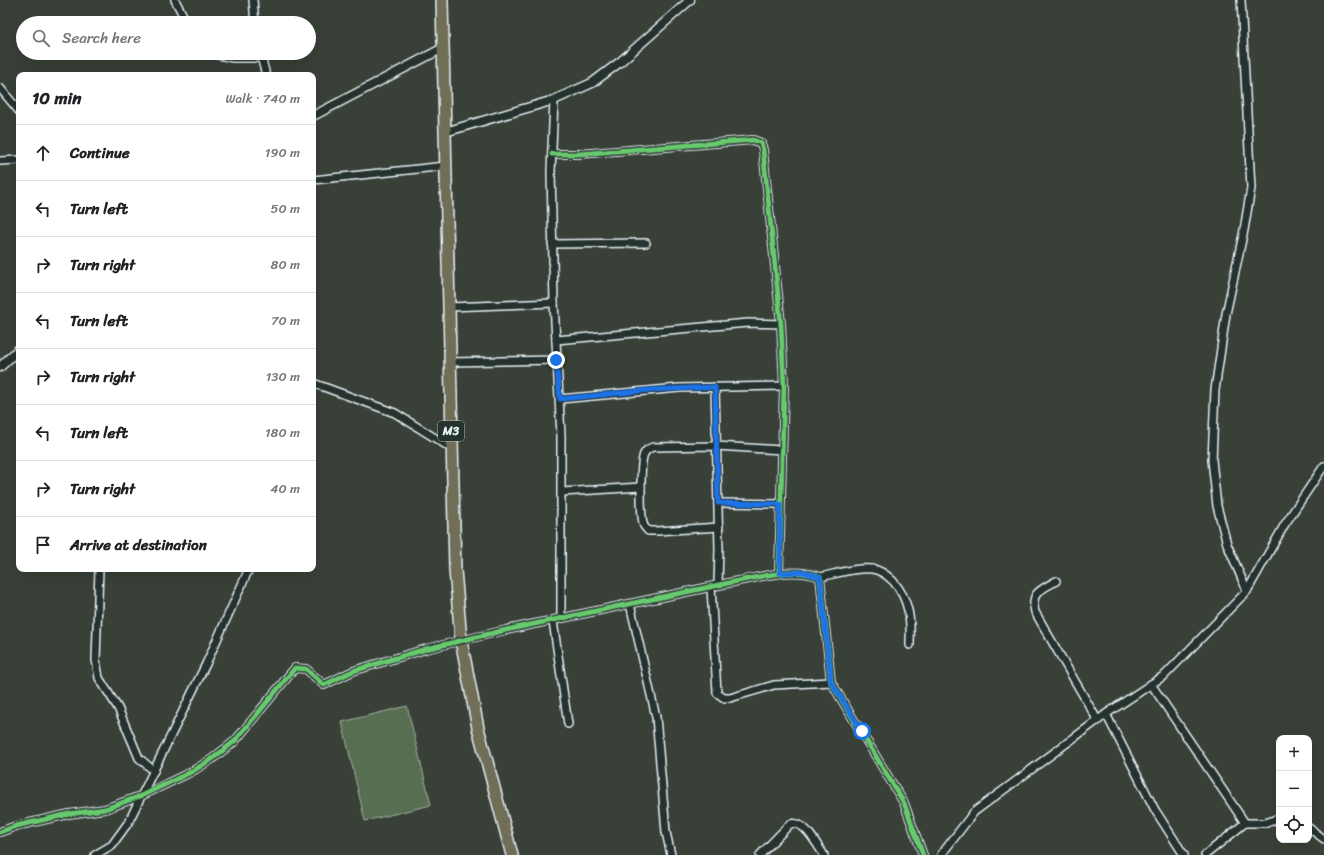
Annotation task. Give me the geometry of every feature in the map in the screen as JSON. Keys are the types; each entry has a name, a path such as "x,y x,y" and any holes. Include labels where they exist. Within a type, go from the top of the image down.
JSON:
{"main road":[{"name":"M3","path":"442,0 451,448 455,570 461,640 478,728 512,855"}],"street":[{"path":"175,0 183,16"},
{"path":"253,0 254,16"},
{"path":"445,132 554,100 592,83 606,74 690,0"},
{"path":"1241,0 1251,188 1247,217 1226,314 1215,390 1212,460 1217,506 1227,544 1247,591"},
{"path":"316,114 443,48"},
{"path":"262,60 265,72"},
{"path":"0,88 16,107"},
{"path":"554,100 552,154 552,244 556,360 560,399 562,492 561,618"},
{"path":"552,154 586,153 753,140 761,143 764,158 781,324 784,386 780,504 780,573"},
{"path":"0,161 16,160"},
{"path":"316,180 446,166"},
{"path":"552,244 646,243"},
{"path":"449,306 554,303"},
{"path":"556,340 748,324 781,324"},
{"path":"0,367 16,353"},
{"path":"450,362 556,360"},
{"path":"316,384 395,413 451,448"},
{"path":"560,399 650,390 784,386"},
{"path":"715,387 719,527 715,586 717,693 720,696 730,698 774,685 831,682"},
{"path":"719,527 648,531 644,526 643,520 641,487 643,455 646,449 653,447 716,446 782,450"},
{"path":"942,855 974,812 1106,714 1165,675 1247,591 1285,524 1324,466"},
{"path":"562,492 641,487"},
{"path":"718,503 780,504"},
{"path":"0,832 16,826 68,814 105,809 143,795 191,772 228,747 245,731 253,718 271,699 288,675 295,668 306,669 324,685 353,671 461,640 553,621 561,618 780,573 804,572 820,577 871,569 880,571 901,590 907,603 911,627 910,645"},
{"path":"99,572 96,660 99,678 118,708 140,758 154,771"},
{"path":"95,855 112,845 128,823 206,664 248,572"},
{"path":"820,577 831,682 904,803 923,855"},
{"path":"1056,581 1036,593 1033,603 1035,612 1098,721"},
{"path":"630,604 656,717 666,832 671,855"},
{"path":"553,621 568,724"},
{"path":"1151,684 1245,823"},
{"path":"1106,714 1155,810 1184,855"},
{"path":"1205,855 1245,823 1266,823 1276,819"},
{"path":"760,855 790,824 796,822 802,825 824,855"},
{"path":"1312,830 1324,839"}],"green space":[{"path":"407,706 431,805 365,821 342,722"}],"cycle path":[{"path":"552,154 579,154 753,140 761,143 763,150 781,324 784,386 779,573"},
{"path":"0,832 16,826 69,814 105,809 143,795 191,772 212,759 235,741 295,668 306,669 324,685 353,671 426,649 506,630 779,573 800,573 820,577 831,682 904,803 923,855"}],"route":[{"path":"556,360 560,399 650,390 715,387 718,503 780,504 780,573 804,572 820,577 828,669 831,682 839,697 862,731"}]}
